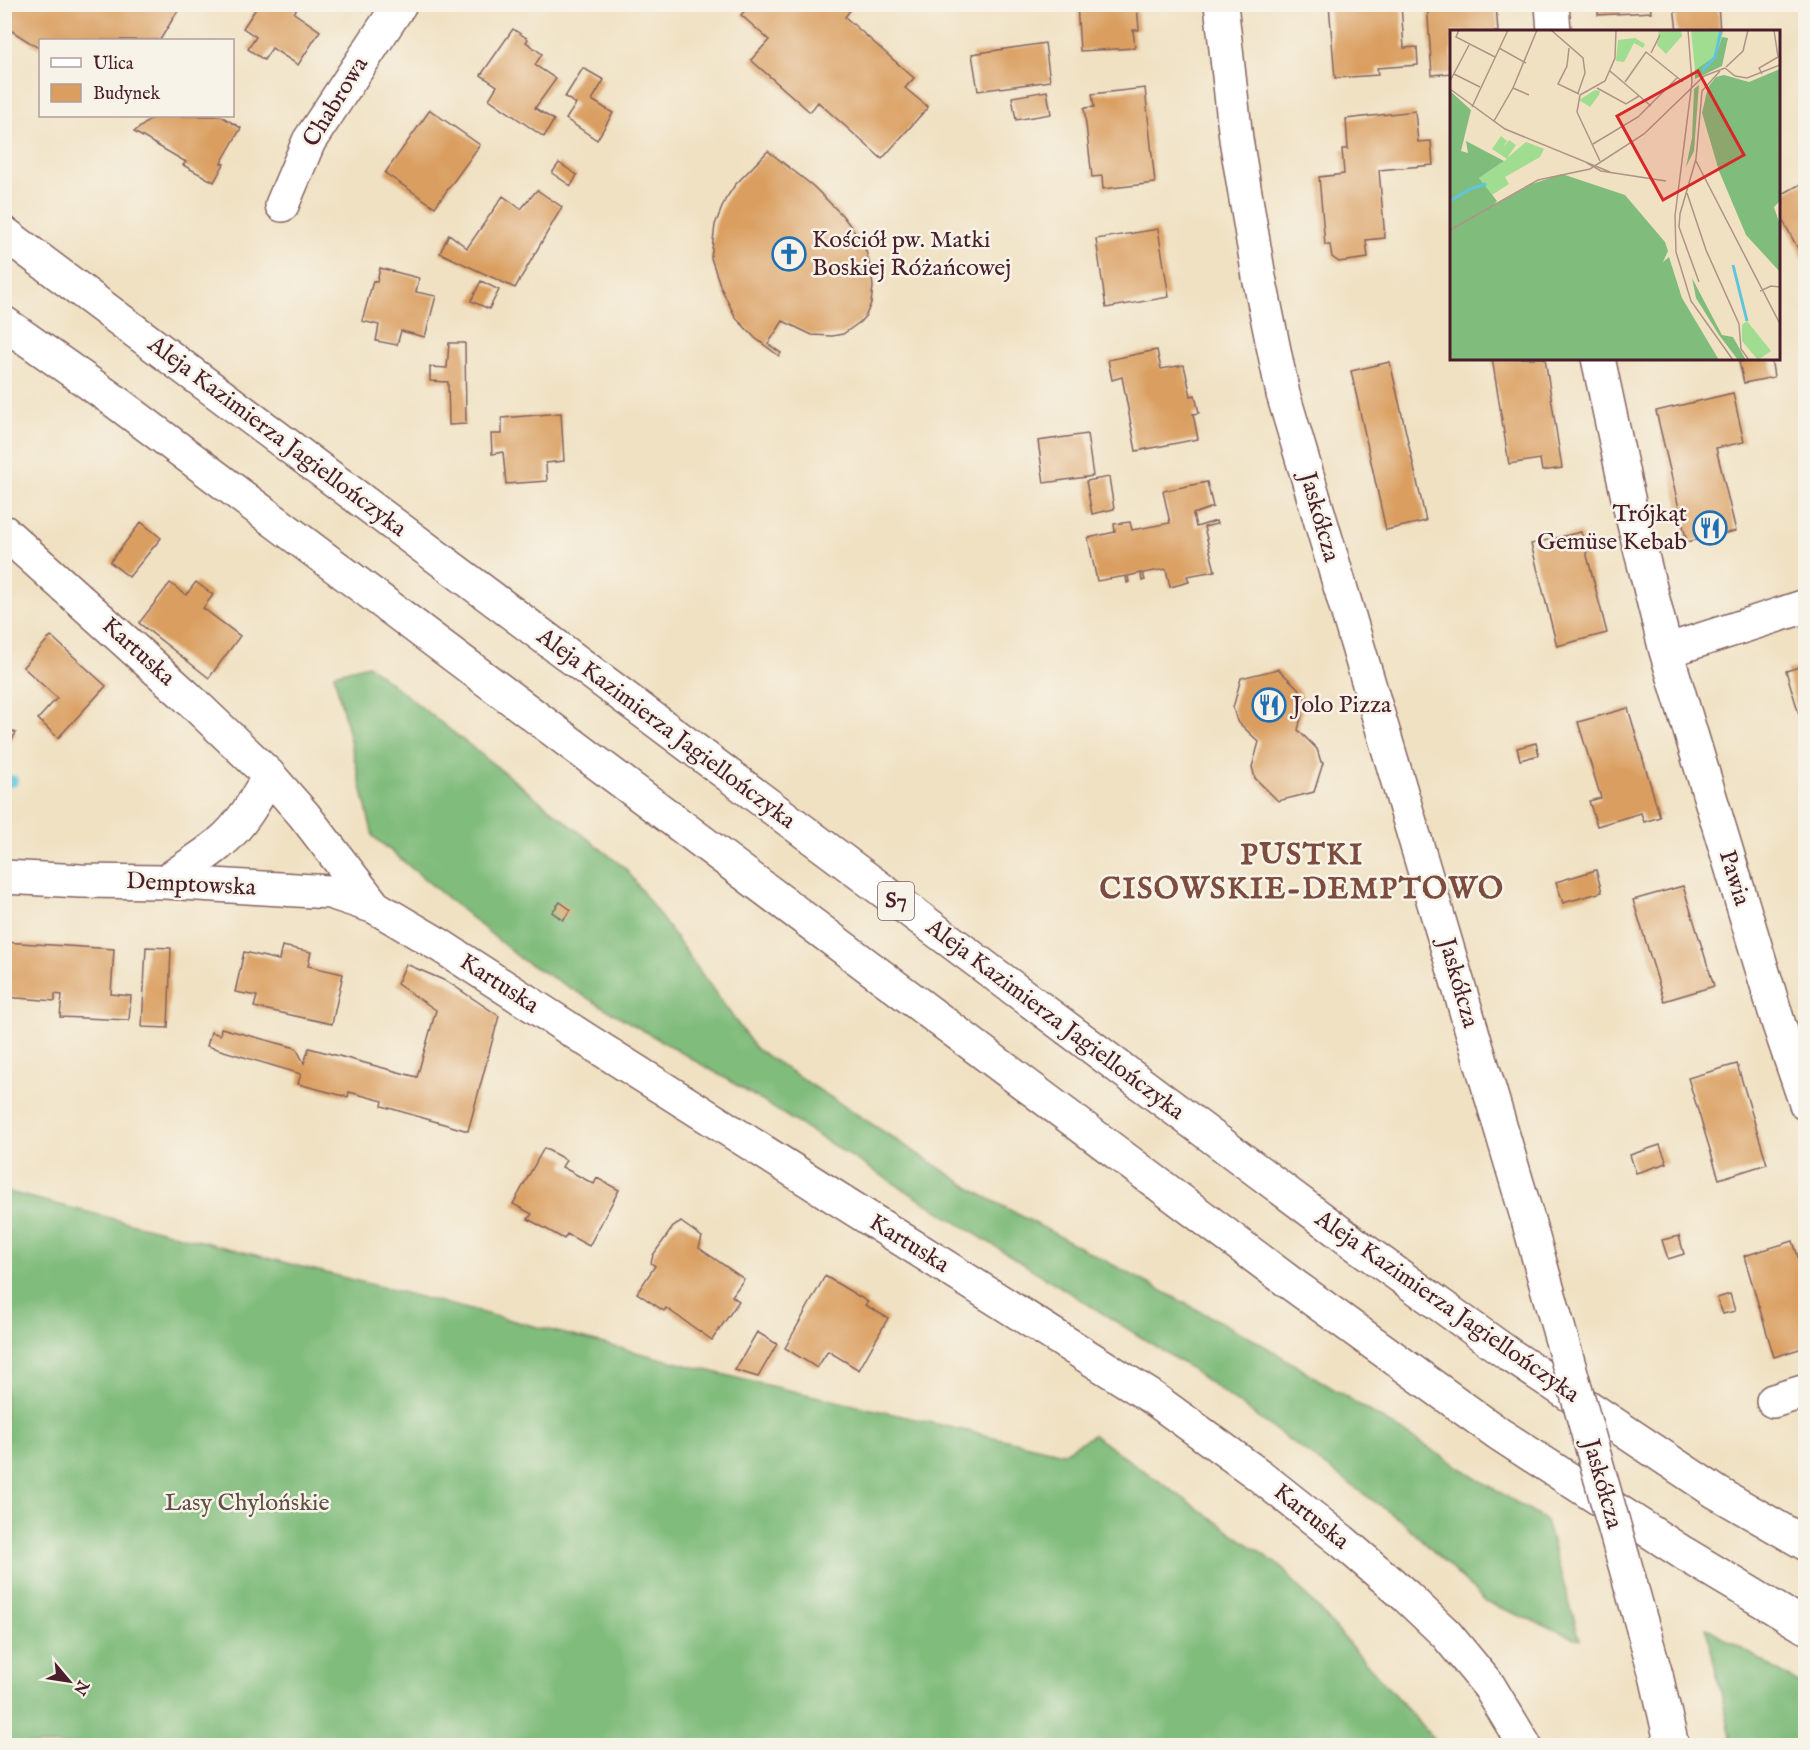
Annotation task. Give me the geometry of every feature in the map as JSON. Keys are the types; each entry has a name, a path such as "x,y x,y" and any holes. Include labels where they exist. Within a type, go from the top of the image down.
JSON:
{"main road":[{"name":"Chabrowa","path":"282,205 309,141 400,4"},
{"name":"Jaskółcza","path":"1221,4 1236,139 1261,288 1283,394 1528,1220 1656,1675 1671,1745"},
{"path":"1552,4 1554,30"},
{"name":"Aleja Kazimierza Jagiellończyka","path":"4,233 1354,1243 1510,1354 1716,1492 1806,1544"},
{"path":"4,323 121,406 1299,1289 1499,1434 1683,1553 1806,1627"},
{"name":"Pawia","path":"1598,360 1631,512 1666,651 1779,1025 1806,1104"},
{"name":"Kartuska","path":"4,532 185,695 268,775 304,815 375,907 450,952 1159,1402 1259,1475 1406,1596 1446,1634 1489,1686 1525,1746"},
{"path":"1666,651 1806,606"},
{"path":"165,882 206,854 231,832 256,799 268,775"},
{"name":"Demptowska","path":"4,877 165,882 330,892 375,907"},
{"path":"1773,1401 1806,1391"}],"green space":[{"path":"368,665 626,869 756,1049 978,1193 1258,1342 1546,1521 1580,1640 1486,1602 1404,1523 1184,1364 725,1078 522,960 373,836 334,674"},
{"name":"Lasy Chylońskie","path":"5,1191 749,1381 1063,1453 1093,1435 1281,1567 1439,1745 5,1745"},
{"path":"1706,1627 1805,1687 1805,1745 1733,1745"}],"building":[{"path":"4,4 182,4 161,39 39,39 39,48 7,28 10,23 4,19"},
{"path":"259,4 300,4 294,13 320,31 298,65 272,48 264,60 248,49 256,37 243,28"},
{"path":"750,4 855,4 845,17 914,78 905,88 928,107 882,159 818,102 810,112 751,60 769,40 741,15"},
{"path":"1077,4 1137,4 1139,30 1133,30 1135,48 1080,51"},
{"path":"1329,4 1401,4 1404,48 1417,47 1418,65 1377,68 1378,75 1335,78"},
{"path":"1427,4 1496,4 1498,30 1450,30 1450,73 1432,75"},
{"path":"1598,4 1650,4 1651,12 1598,15"},
{"path":"1674,5 1718,5 1720,30 1677,30"},
{"path":"513,29 528,39 526,42 542,54 535,65 556,79 535,108 554,120 544,137 489,99 497,86 481,75"},
{"path":"1045,43 1050,81 978,91 972,54"},
{"path":"583,68 604,80 592,100 613,113 597,140 566,119 576,104 565,97"},
{"path":"1145,88 1155,183 1103,189 1102,176 1092,177 1084,108 1094,107 1092,94"},
{"path":"1047,91 1051,114 1016,120 1012,97"},
{"path":"430,110 480,145 435,207 385,173"},
{"path":"1415,111 1418,142 1431,141 1433,165 1379,170 1385,238 1366,240 1368,258 1339,262 1332,257 1330,245 1325,245 1319,177 1344,174 1342,149 1348,149 1346,119"},
{"path":"154,117 223,117 241,128 221,163 224,164 214,182 183,165 186,162 134,132"},
{"name":"Kościół pw. Matki Boskiej Różańcowej","path":"768,151 813,186 842,215 866,251 873,287 871,303 866,315 843,334 812,335 783,321 768,344 781,353 779,356 755,338 736,318 721,288 711,258 715,225 725,200 735,185"},
{"path":"559,163 577,175 571,186 552,173"},
{"path":"1806,181 1806,264 1780,215 1780,195"},
{"path":"537,190 562,207 515,288 440,253 449,234 467,248 503,196 521,209"},
{"path":"1158,229 1169,297 1106,308 1096,239"},
{"path":"380,268 419,278 416,292 436,296 425,337 401,331 397,345 376,341 379,325 362,321 373,281 377,282"},
{"path":"481,281 499,290 489,309 471,301"},
{"path":"449,343 465,343 466,424 449,425 448,382 430,381 430,367 447,368"},
{"path":"1157,350 1161,369 1184,365 1191,396 1195,395 1199,413 1193,414 1198,439 1136,451 1122,377 1112,380 1108,360"},
{"path":"1492,360 1545,360 1562,468 1542,471 1540,459 1509,464"},
{"path":"1771,360 1774,377 1744,383 1739,362"},
{"path":"1390,362 1426,521 1386,530 1351,371"},
{"path":"1733,393 1744,442 1716,448 1736,531 1687,542 1656,411"},
{"path":"561,413 564,461 546,463 547,481 506,484 503,452 492,454 491,434 502,434 502,418"},
{"path":"1087,434 1093,476 1044,483 1038,441"},
{"path":"1109,477 1114,509 1092,514 1086,481"},
{"path":"1207,482 1213,507 1193,514 1196,527 1216,521 1217,524 1204,527 1215,571 1187,576 1189,582 1170,587 1166,569 1143,573 1145,580 1142,581 1141,573 1128,576 1129,582 1127,583 1126,576 1097,581 1088,538 1115,532 1114,524 1130,522 1132,530 1170,523 1163,491"},
{"path":"141,522 161,538 129,577 110,562"},
{"path":"1581,532 1607,633 1557,646 1531,544"},
{"path":"196,582 213,595 203,608 240,636 209,678 139,623 170,583 186,595"},
{"path":"51,636 106,686 58,738 38,719 57,698 23,667"},
{"path":"1806,665 1806,734 1805,734 1786,671"},
{"path":"1278,669 1300,690 1305,703 1298,730 1317,749 1323,763 1314,792 1278,801 1255,778 1252,767 1259,742 1237,721 1233,708 1241,678"},
{"path":"1628,708 1660,817 1644,822 1641,813 1597,826 1589,801 1601,798 1578,722"},
{"path":"4,726 16,733 4,752"},
{"path":"1536,743 1539,755 1520,760 1517,748"},
{"path":"1596,870 1602,892 1563,903 1556,882"},
{"path":"1683,886 1714,986 1664,1001 1633,900"},
{"path":"560,902 571,910 563,920 552,912"},
{"path":"4,942 114,949 111,994 131,996 129,1020 60,1017 62,995 55,994 55,1001 4,997"},
{"path":"282,946 311,952 308,966 343,974 332,1024 254,1007 257,996 235,992 244,952 279,960"},
{"path":"146,947 171,948 168,1028 142,1027"},
{"path":"406,964 448,982 499,1016 468,1131 382,1106 383,1101 349,1092 348,1097 298,1084 301,1074 207,1046 211,1032 220,1035 221,1028 296,1048 304,1063 309,1048 417,1077 436,1010 397,984"},
{"path":"1737,1064 1767,1164 1719,1179 1688,1078"},
{"path":"1660,1145 1667,1163 1636,1173 1630,1155"},
{"path":"544,1148 566,1160 562,1167 594,1184 597,1178 619,1190 589,1246 567,1234 564,1239 528,1219 532,1214 513,1204"},
{"path":"681,1222 702,1237 699,1248 744,1279 732,1296 739,1301 712,1340 666,1308 664,1311 637,1293 655,1266 651,1263 653,1255 673,1227"},
{"path":"1679,1236 1684,1254 1668,1259 1662,1240"},
{"path":"1793,1241 1806,1283 1806,1347 1774,1357 1744,1256"},
{"path":"825,1276 868,1302 865,1305 888,1318 859,1370 828,1351 817,1368 785,1348"},
{"path":"1730,1294 1735,1311 1723,1314 1717,1298"},
{"path":"757,1332 777,1344 758,1377 735,1370"}],"waterway":[{"path":"4,781 12,781"}],"place":[{"name":"Kościół pw. Matki Boskiej Różańcowej","path":"789,254"},
{"name":"Trójkąt Gemüse Kebab","path":"1710,528"},
{"name":"Jolo Pizza","path":"1269,705"}],"district":[{"name":"PUSTKI CISOWSKIE-DEMPTOWO","path":"1302,873"}]}
